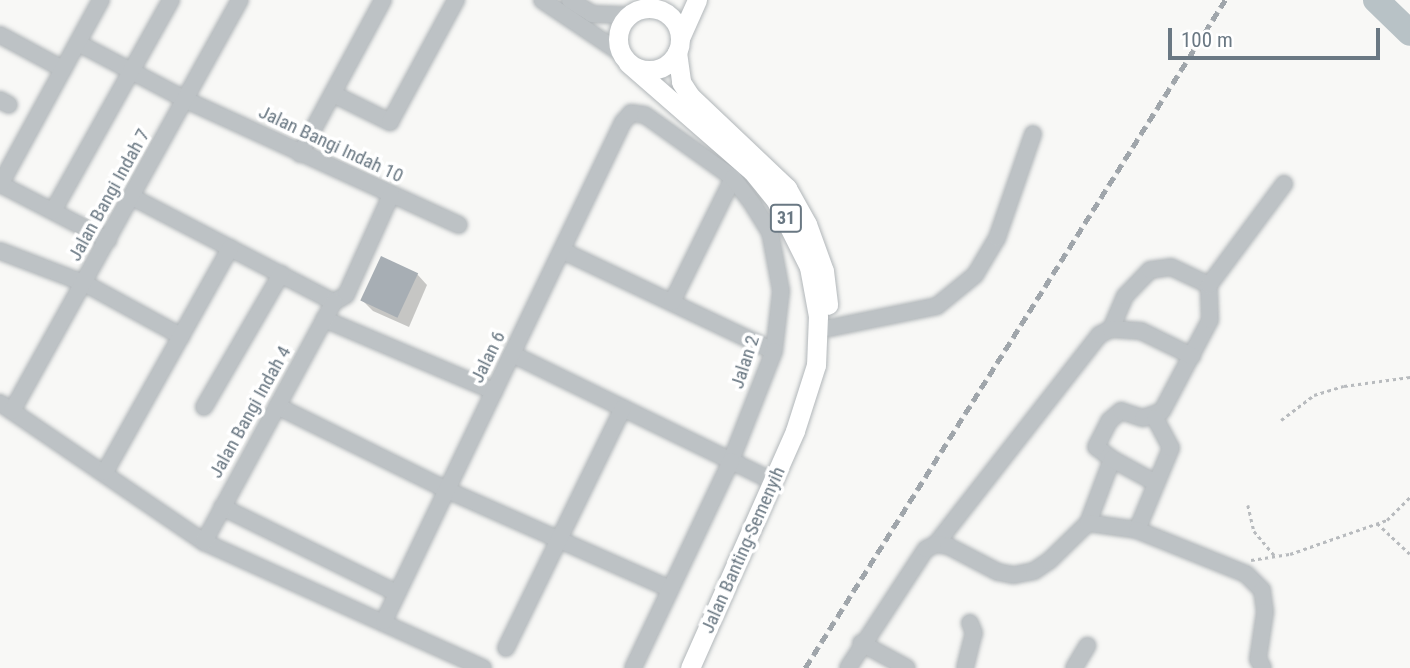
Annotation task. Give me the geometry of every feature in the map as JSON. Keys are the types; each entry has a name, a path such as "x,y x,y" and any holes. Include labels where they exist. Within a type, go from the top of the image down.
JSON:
{"main road":[{"path":"679,45 671,16 655,4 628,15 618,34 625,58 656,69 679,45 697,0"},
{"name":"Jalan Banting-Semenyih","path":"679,45 681,82 690,96 763,161 787,188 807,224 824,271 830,328 823,377 795,431"},
{"name":"Jalan Banting-Semenyih","path":"625,58 752,171 795,232 809,267 818,316 816,365 795,431 690,668"}],"street":[{"path":"101,0 2,178 53,211 108,240"},
{"path":"53,211 171,0"},
{"name":"Jalan Bangi Indah 7","path":"4,406 84,283 240,0"},
{"path":"300,154 383,0"},
{"path":"333,94 390,122 456,0"},
{"path":"542,0 625,58"},
{"path":"570,0 592,14 628,15"},
{"path":"0,35 63,69"},
{"name":"Jalan Bangi Indah 10","path":"78,43 186,100 459,225"},
{"name":"Jalan 2","path":"631,113 645,115 733,178 770,232 782,292 774,351 731,461 633,668"},
{"name":"Jalan 6","path":"384,621 631,113"},
{"path":"830,328 937,306 975,275 997,238 1033,134"},
{"path":"672,302 733,178"},
{"path":"1155,418 1210,320 1209,285 1284,184"},
{"name":"Jalan Bangi Indah 4","path":"204,542 324,319 334,302 346,295 391,195"},
{"path":"132,197 334,302"},
{"path":"105,472 230,247"},
{"path":"0,251 84,283 181,337"},
{"path":"563,251 774,351"},
{"path":"848,668 861,643 926,549 936,544 1089,343 1111,329 1125,296 1150,270 1171,267 1209,285"},
{"path":"204,407 281,274"},
{"path":"324,319 494,391"},
{"path":"1111,329 1141,331 1192,356"},
{"path":"512,354 774,482"},
{"path":"4,406 105,472 204,542 483,668"},
{"path":"277,406 447,490 670,589"},
{"path":"506,648 623,408"},
{"path":"1155,418 1121,411 1109,421 1096,447 1156,483"},
{"path":"1137,530 1171,448 1155,418"},
{"path":"936,544 1014,575 1034,571 1049,561 1088,523 1112,458"},
{"path":"222,507 397,593"},
{"path":"1088,523 1137,530 1247,574 1262,590 1265,612 1258,659 1262,668"},
{"path":"965,668 974,633 970,623"},
{"path":"861,643 907,668"},
{"path":"1074,668 1087,646"}],"path":[{"path":"1282,420 1314,395 1344,386 1410,377"},
{"path":"1227,564 1275,556 1377,523 1410,497"},
{"path":"1248,505 1254,531 1275,556"},
{"path":"1377,523 1410,554"}],"building":[{"path":"381,256 418,273 397,318 360,300"}],"waterway":[{"path":"1376,0 1410,33"}],"railway":[{"path":"805,668 1225,0"}]}
